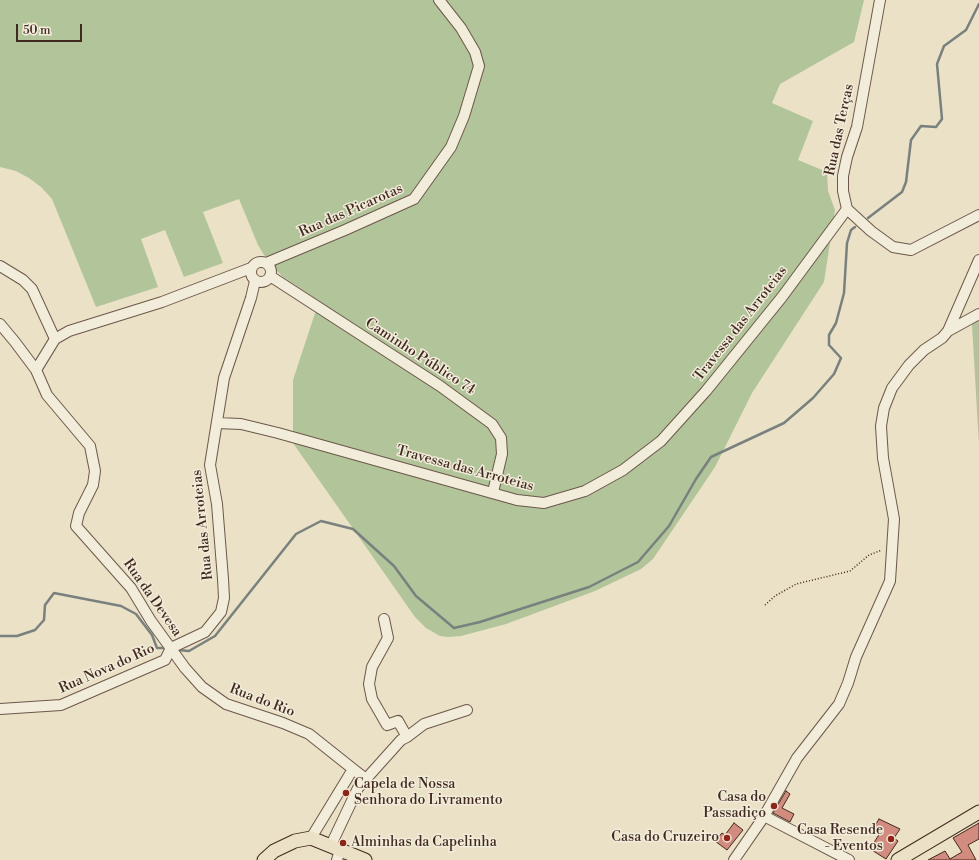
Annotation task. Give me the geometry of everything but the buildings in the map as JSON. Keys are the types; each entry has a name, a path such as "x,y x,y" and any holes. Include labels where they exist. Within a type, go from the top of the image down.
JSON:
{"main road":[{"path":"898,860 979,812"},
{"path":"264,860 274,851 295,841 311,838 336,852 365,860"}],"street":[{"name":"Rua das Picarotas","path":"266,263 414,199 450,147 464,116 479,66 475,52 465,34 439,0"},
{"name":"Rua das Terças","path":"847,209 843,191 843,176 847,157 857,127 880,0"},
{"path":"847,209 871,231 893,247 911,250 979,215"},
{"name":"Travessa das Arroteias","path":"217,423 241,424 278,433 493,492 517,500 544,503 585,491 623,470 661,441 711,385 782,297 847,209"},
{"path":"734,860 764,816 797,758 839,704 848,683 856,657 890,581 894,520 884,470 882,418 884,408 892,388 909,365 924,350 942,338 948,331 979,260"},
{"path":"36,370 55,339 69,331 162,302 251,268 257,262 266,263 271,269 270,276 263,282 255,281 251,276 251,268"},
{"path":"0,266 23,280 32,289 55,339"},
{"name":"Caminho Público 74","path":"270,276 440,386 492,424 501,438 502,454 493,492"},
{"name":"Rua das Arroteias","path":"171,648 205,632 221,612 223,579 217,504 210,465 224,378 251,298 255,281"},
{"path":"948,331 979,314"},
{"name":"Rua da Devesa","path":"0,324 16,342 36,370 47,395 90,446 95,471 93,485 79,513 76,526 131,588 171,648"},
{"path":"384,619 388,638 372,667 368,684 372,699 387,725 398,721 407,737"},
{"name":"Rua Nova do Rio","path":"0,709 61,705 165,660 171,648"},
{"name":"Rua do Rio","path":"171,648 202,687 226,704 283,723 309,734 366,779"},
{"path":"336,852 358,788 401,740 424,724 467,710"},
{"path":"311,838 353,769"},
{"path":"764,816 849,860"}],"path":[{"path":"765,605 775,596 796,584 850,571 875,552 892,548"}],"green space":[{"path":"0,0 864,0 854,42 780,84 772,103 813,121 798,160 827,172 828,191 835,210 824,282 752,393 715,467 653,559 641,569 595,591 506,624 461,636 440,636 426,628 415,617 293,443 293,380 319,301 283,277 269,263 258,245 239,199 203,212 223,263 184,277 165,230 141,239 158,287 96,307 52,199 41,187 29,178 16,171 0,167"},
{"path":"979,319 979,445 972,323"}],"waterway":[{"path":"868,218 902,192 906,182 911,140 921,126 936,127 942,119 937,64 944,46 966,30 979,4"},
{"path":"178,650 189,651 215,636 296,534 321,521 353,529 394,566 416,596 454,628 480,622 589,587 638,562 669,526 696,479 711,457 784,423 813,398 834,374 841,358 829,345 829,335 836,323 844,293 847,243 851,230 855,227"},
{"path":"0,636 17,636 35,630 44,620 45,605 54,593 121,606 136,614 152,635 157,648 163,648"}],"place":[{"name":"Capela de Nossa Senhora do Livramento","path":"346,793"},
{"name":"Casa do Passadiço","path":"774,806"},
{"name":"Casa do Cruzeiro","path":"727,838"},
{"name":"Casa Resende - Eventos","path":"891,839"},
{"name":"Alminhas da Capelinha","path":"343,843"}]}
